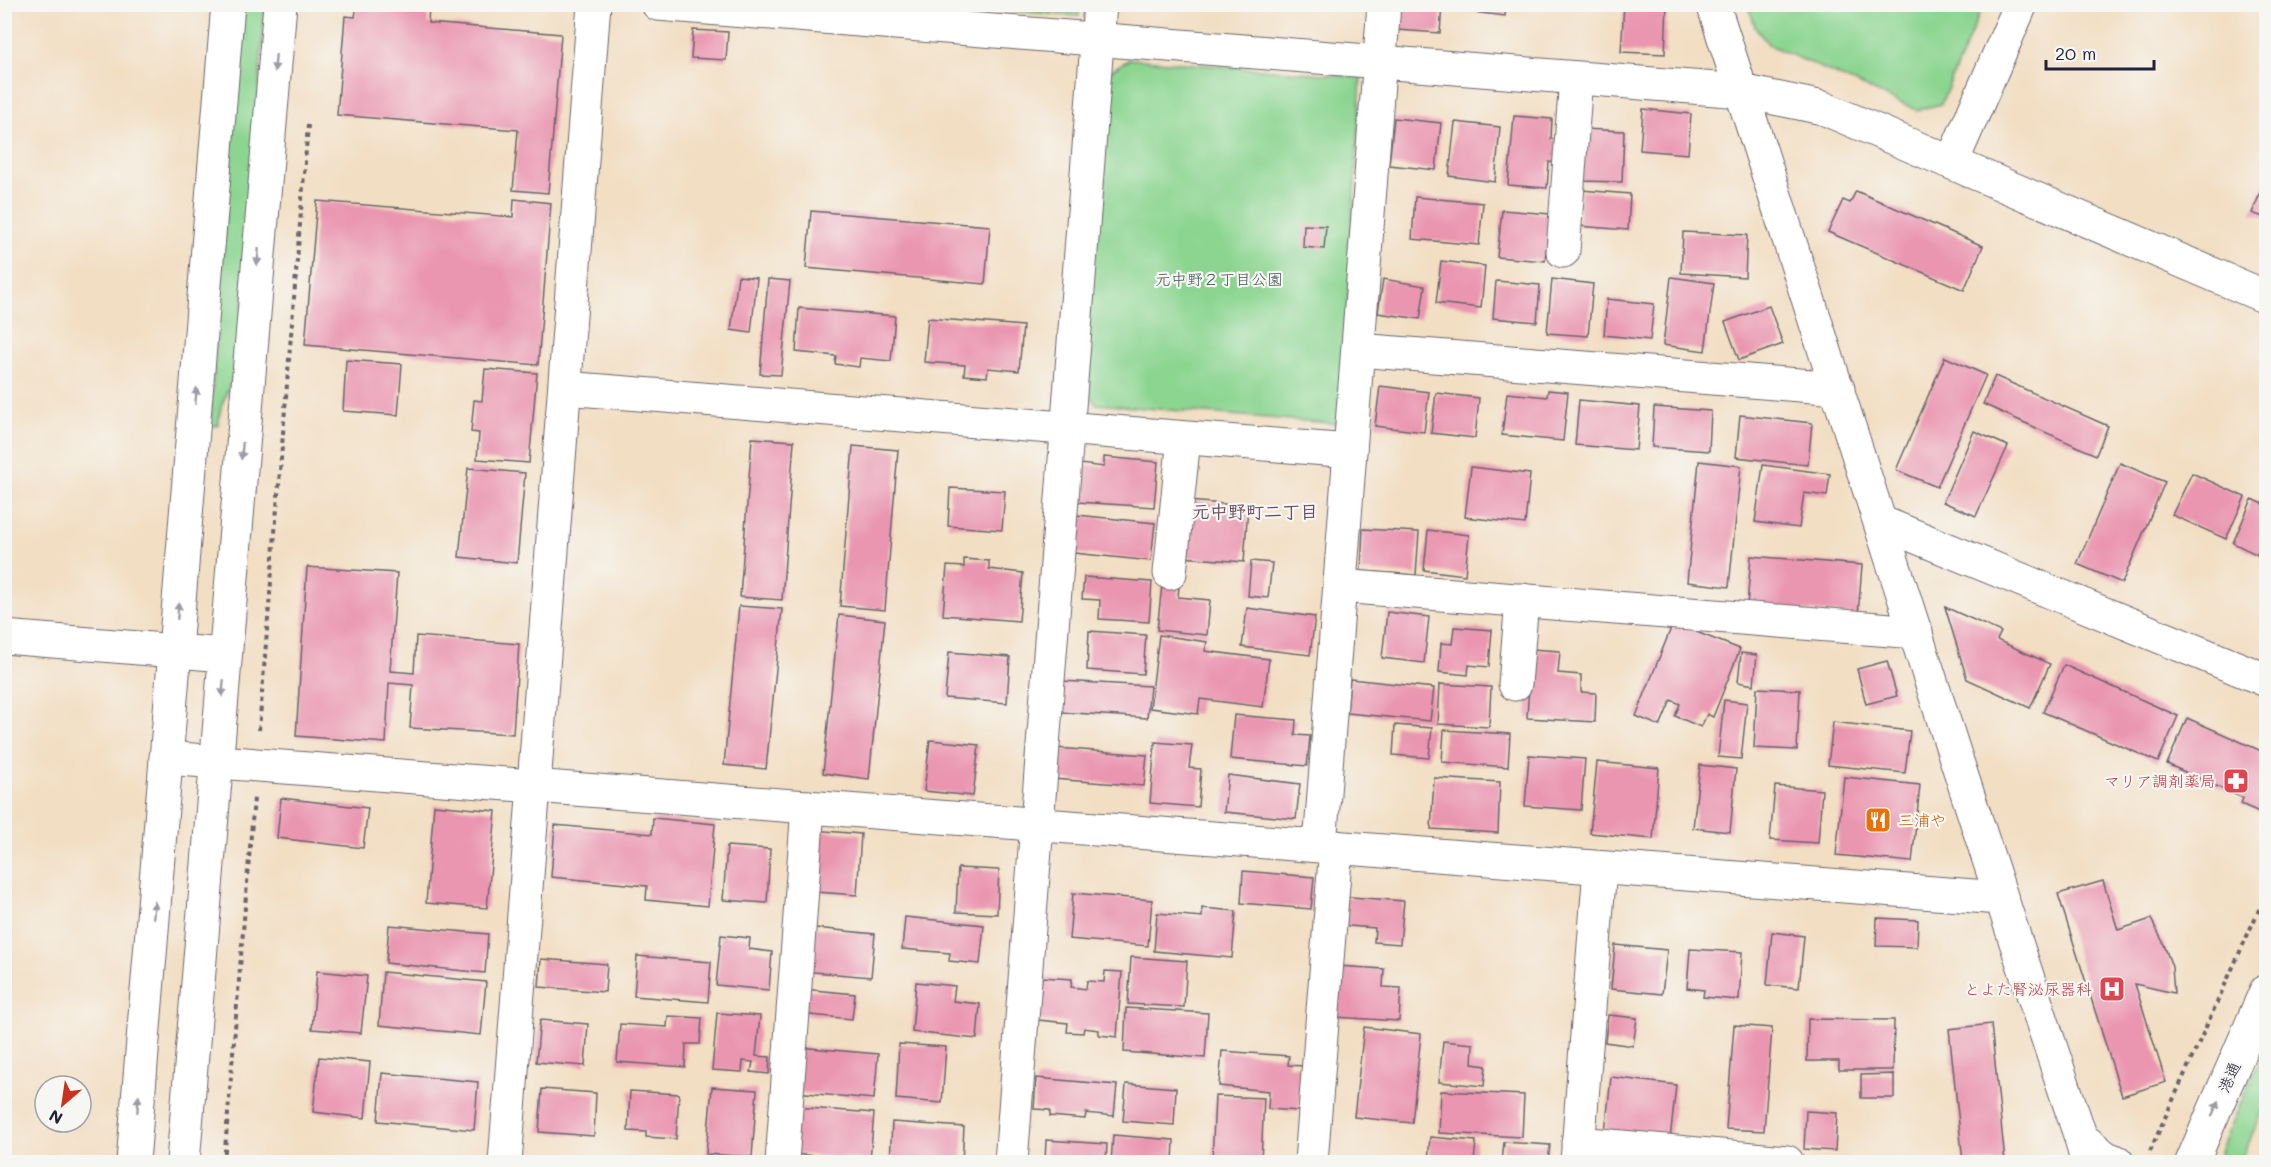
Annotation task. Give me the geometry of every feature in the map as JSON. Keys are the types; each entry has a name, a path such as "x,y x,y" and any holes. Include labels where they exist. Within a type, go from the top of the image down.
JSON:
{"street":[{"path":"133,1162 228,4"},
{"path":"183,1162 280,4"},
{"path":"509,1162 534,786 594,4"},
{"path":"657,4 1741,91 1823,108 2266,297"},
{"path":"1011,1162 1100,4"},
{"path":"1311,1162 1340,586 1384,4"},
{"path":"1713,4 2000,898 2098,1157"},
{"path":"1952,162 2021,4"},
{"path":"1563,251 1576,78"},
{"path":"1358,350 1838,388"},
{"path":"565,388 1350,451"},
{"path":"1170,573 1184,438"},
{"path":"1880,522 2266,680"},
{"path":"1340,586 1916,632"},
{"path":"1515,684 1522,600"},
{"path":"4,637 225,655"},
{"path":"166,758 2000,898"},
{"path":"782,1162 808,807"},
{"path":"1600,868 1577,1153 1787,1162"},
{"name":"港通","path":"2192,1162 2266,991"}],"path":[{"path":"224,1162 308,123"},
{"path":"2150,1152 2266,894"}],"green space":[{"path":"1748,4 1983,5 1941,104 1917,110 1769,45 1756,29"},
{"path":"241,5 265,5 238,365 221,407 218,426 210,425"},
{"path":"923,5 1080,5 1079,16"},
{"name":"元中野２丁目公園","path":"1130,59 1361,77 1341,424 1096,404 1079,377 1108,72"},
{"path":"2266,1045 2266,1103 2241,1161 2222,1162 2220,1151"}],"building":[{"path":"357,4 429,5 428,23 561,34 548,193 513,190 518,130 337,115 345,16 355,17"},
{"path":"1399,4 1442,4 1440,33 1397,30"},
{"path":"1465,4 1506,4 1505,16 1465,11"},
{"path":"1624,4 1667,4 1665,54 1621,52"},
{"path":"693,30 728,32 726,60 691,58"},
{"path":"1643,109 1691,114 1688,154 1640,150"},
{"path":"1514,116 1552,119 1551,139 1565,140 1563,164 1549,162 1547,188 1508,185"},
{"path":"1394,118 1441,123 1436,170 1389,165"},
{"path":"1455,122 1500,127 1495,182 1449,176"},
{"path":"1583,129 1624,131 1622,182 1581,181"},
{"path":"2266,179 2266,218 2252,213"},
{"path":"1581,190 1630,194 1628,230 1578,226"},
{"path":"1856,191 1983,246 1964,290 1828,232 1843,200 1850,203"},
{"path":"1415,197 1483,203 1479,245 1412,239"},
{"path":"514,199 551,203 538,365 305,345 317,201 513,217"},
{"path":"1502,210 1550,214 1545,261 1497,257"},
{"path":"811,211 990,226 985,284 806,268"},
{"path":"1304,225 1326,226 1324,249 1303,247"},
{"path":"1683,232 1747,235 1745,277 1681,273"},
{"path":"1441,261 1485,266 1481,308 1436,303"},
{"path":"738,276 757,278 751,333 731,330"},
{"path":"1671,277 1714,283 1705,351 1663,345"},
{"path":"768,279 790,281 781,375 760,374"},
{"path":"1383,279 1425,286 1420,319 1378,313"},
{"path":"1552,279 1593,284 1588,336 1547,333"},
{"path":"1496,281 1540,285 1537,322 1493,318"},
{"path":"1607,299 1654,304 1650,340 1604,335"},
{"path":"1769,306 1783,344 1739,360 1725,322"},
{"path":"799,308 895,316 891,361 860,358 859,367 835,364 836,356 796,352"},
{"path":"928,318 1023,326 1019,371 988,368 987,377 964,375 965,365 924,362"},
{"path":"1945,357 1986,375 1937,487 1896,470"},
{"path":"346,360 402,364 398,415 343,411"},
{"path":"485,369 537,373 529,463 477,459 479,433 471,432 474,400 482,401"},
{"path":"1995,376 2108,426 2096,455 1983,404"},
{"path":"1380,386 1429,392 1424,432 1375,426"},
{"path":"1548,390 1568,392 1563,441 1502,435 1507,393 1547,397"},
{"path":"1436,393 1479,398 1475,438 1431,433"},
{"path":"1579,400 1640,406 1636,450 1575,445"},
{"path":"1654,407 1711,411 1709,451 1652,447"},
{"path":"1740,415 1812,423 1808,465 1736,457"},
{"path":"1974,431 2008,446 1976,516 1943,502"},
{"path":"752,438 794,441 782,600 740,597"},
{"path":"853,446 898,450 885,610 840,606"},
{"path":"1104,457 1158,462 1154,507 1077,502 1080,464 1104,467"},
{"path":"1699,461 1741,466 1729,587 1687,582"},
{"path":"2120,463 2165,482 2122,583 2077,564"},
{"path":"1763,465 1830,474 1827,496 1804,493 1799,528 1755,522"},
{"path":"1471,467 1530,474 1525,524 1465,517"},
{"path":"468,468 525,473 517,563 459,557"},
{"path":"2192,473 2245,497 2226,539 2172,515"},
{"path":"950,488 1005,491 1002,530 948,526"},
{"path":"2252,499 2266,505 2266,559 2233,543"},
{"path":"1188,501 1248,506 1244,562 1182,557"},
{"path":"1077,515 1155,523 1151,561 1074,553"},
{"path":"1363,529 1419,532 1416,575 1361,571"},
{"path":"1428,530 1469,535 1465,575 1424,570"},
{"path":"1751,556 1862,565 1858,615 1747,606"},
{"path":"964,559 989,561 989,569 1023,573 1019,621 943,615 947,566 964,567"},
{"path":"1251,561 1272,563 1268,598 1248,596"},
{"path":"307,567 397,573 390,671 414,673 416,636 519,644 513,734 410,728 413,685 389,683 386,743 296,736"},
{"path":"1084,577 1152,582 1149,622 1099,619 1100,600 1082,599"},
{"path":"1162,585 1179,587 1178,597 1210,600 1207,635 1157,630"},
{"path":"739,606 782,609 766,769 724,765"},
{"path":"1945,607 2001,632 1997,640 2050,664 2030,708 1967,679"},
{"path":"1247,608 1315,617 1310,655 1242,647"},
{"path":"1387,612 1429,617 1424,663 1382,658"},
{"path":"839,615 885,620 869,779 823,773"},
{"path":"1673,623 1740,649 1713,717 1707,714 1701,727 1675,716 1680,704 1671,700 1660,726 1636,716"},
{"path":"1454,627 1492,630 1489,667 1469,665 1468,675 1439,672 1441,643 1452,644"},
{"path":"1089,631 1146,635 1143,674 1087,670"},
{"path":"1159,635 1207,642 1205,651 1269,659 1263,707 1200,699 1198,714 1150,708"},
{"path":"1531,649 1560,651 1558,673 1581,675 1581,692 1596,693 1595,722 1527,718"},
{"path":"949,652 1010,657 1007,703 945,698"},
{"path":"1741,653 1757,655 1754,685 1738,682"},
{"path":"1887,661 1897,696 1866,704 1857,669"},
{"path":"2064,665 2178,716 2158,762 2043,712"},
{"path":"1350,679 1434,688 1430,721 1347,713"},
{"path":"1062,681 1150,686 1147,718 1060,712"},
{"path":"1440,684 1491,687 1489,727 1438,724"},
{"path":"1757,688 1800,690 1797,750 1754,748"},
{"path":"1724,700 1747,703 1741,759 1718,757"},
{"path":"1234,715 1296,720 1295,735 1310,736 1307,766 1230,759"},
{"name":"マリア調剤薬局","path":"2187,718 2266,753 2266,815 2241,804 2243,798 2167,764"},
{"path":"1833,722 1910,731 1905,773 1828,765"},
{"path":"1395,725 1432,728 1429,758 1393,755"},
{"path":"1444,730 1510,734 1508,767 1442,762"},
{"path":"930,740 979,745 973,796 924,791"},
{"path":"1155,742 1192,745 1189,768 1201,769 1198,807 1150,803"},
{"path":"1056,748 1147,755 1144,786 1053,779"},
{"path":"1529,755 1585,759 1581,810 1525,806"},
{"path":"1597,762 1659,768 1653,839 1590,833"},
{"path":"1700,765 1736,769 1730,832 1693,828"},
{"path":"1228,775 1300,784 1296,819 1224,812"},
{"name":"三浦や","path":"1844,777 1920,785 1912,862 1836,855"},
{"path":"1434,778 1500,782 1498,833 1431,829"},
{"path":"1775,786 1822,790 1818,843 1770,840"},
{"path":"281,798 368,808 363,848 277,838"},
{"path":"434,805 496,811 487,908 426,903"},
{"path":"653,818 715,824 708,906 646,900 647,886 551,877 555,825 652,834"},
{"path":"813,830 861,834 857,895 816,892"},
{"path":"727,846 770,849 767,903 723,900"},
{"path":"958,868 999,870 997,914 956,912"},
{"path":"1243,871 1314,877 1311,909 1241,903"},
{"name":"とよた腎泌尿器科","path":"2103,881 2118,930 2151,919 2172,967 2174,993 2135,984 2166,1082 2122,1096 2058,894"},
{"path":"1073,893 1152,900 1148,946 1069,939"},
{"path":"1338,896 1404,901 1400,944 1374,942 1375,928 1336,925"},
{"path":"1202,908 1236,911 1232,958 1154,951 1157,913 1202,917"},
{"path":"905,917 984,925 980,964 949,961 950,953 902,949"},
{"path":"1877,918 1918,920 1917,947 1876,946"},
{"path":"389,925 488,934 485,973 386,963"},
{"path":"805,927 875,934 871,977 802,971"},
{"path":"1772,932 1804,936 1799,988 1767,985"},
{"path":"721,935 750,938 749,949 772,952 769,990 716,985"},
{"path":"1615,945 1667,950 1662,994 1611,989"},
{"path":"1690,949 1742,952 1739,1000 1703,997 1704,990 1687,988"},
{"path":"637,956 711,962 708,1002 634,996"},
{"path":"1131,957 1187,961 1184,1007 1128,1004"},
{"path":"541,959 607,964 605,992 539,987"},
{"path":"1337,966 1384,969 1383,987 1401,988 1399,1021 1335,1017"},
{"path":"317,971 367,976 361,1033 312,1029"},
{"path":"1105,971 1122,972 1117,1037 1099,1035 1099,1030 1084,1028 1083,1033 1067,1032 1068,1023 1038,1020 1042,977 1072,979 1071,987 1086,989 1087,981 1104,982"},
{"path":"383,972 486,982 481,1035 379,1025"},
{"path":"916,982 955,986 953,1001 980,1004 977,1039 912,1032"},
{"path":"803,989 855,994 852,1019 800,1014"},
{"path":"1126,1008 1208,1013 1205,1058 1124,1052"},
{"path":"717,1013 760,1016 756,1056 770,1057 769,1074 751,1072 753,1062 743,1061 742,1072 712,1070"},
{"path":"1608,1015 1637,1018 1633,1046 1605,1042"},
{"path":"668,1016 702,1018 700,1044 686,1044 685,1067 617,1062 620,1024 667,1027"},
{"path":"1808,1019 1894,1020 1893,1070 1839,1070 1839,1061 1807,1061"},
{"path":"540,1020 588,1024 585,1066 536,1062"},
{"path":"1991,1024 2005,1162 1963,1162 1949,1029"},
{"path":"1734,1025 1772,1028 1764,1131 1726,1129"},
{"path":"1364,1027 1421,1034 1412,1123 1354,1117"},
{"path":"1443,1041 1473,1044 1472,1064 1486,1066 1484,1086 1439,1082"},
{"path":"899,1044 946,1047 942,1103 896,1099"},
{"path":"798,1047 878,1054 874,1099 794,1092"},
{"path":"1222,1051 1289,1056 1288,1065 1303,1066 1299,1111 1268,1109 1269,1091 1219,1086"},
{"path":"319,1057 370,1062 365,1118 313,1112"},
{"path":"382,1073 478,1082 474,1130 378,1121"},
{"path":"1894,1074 1894,1098 1861,1098 1861,1075"},
{"path":"1611,1077 1676,1085 1670,1140 1605,1133"},
{"path":"1036,1078 1117,1085 1114,1116 1086,1113 1085,1119 1050,1116 1050,1110 1034,1109"},
{"path":"1126,1084 1176,1088 1174,1125 1123,1121"},
{"path":"712,1087 757,1090 752,1157 706,1154"},
{"path":"542,1089 596,1093 594,1136 539,1132"},
{"path":"630,1091 679,1094 676,1139 646,1137 646,1132 628,1131"},
{"path":"1441,1091 1524,1095 1522,1137 1439,1133"},
{"path":"1215,1096 1264,1098 1261,1162 1212,1162"},
{"path":"795,1107 874,1113 870,1160 792,1154"},
{"path":"1806,1111 1837,1113 1835,1151 1804,1149"},
{"path":"892,1122 964,1127 962,1162 890,1162"},
{"path":"1113,1135 1174,1140 1173,1162 1111,1162"},
{"path":"1430,1137 1476,1141 1474,1162 1428,1162"},
{"path":"1046,1140 1107,1144 1106,1162 1045,1162"},
{"path":"1504,1142 1550,1145 1548,1162 1502,1162"}],"place":[{"name":"マリア調剤薬局","path":"2236,781"},
{"name":"三浦や","path":"1878,820"},
{"name":"とよた腎泌尿器科","path":"2112,989"}],"district":[{"name":"元中野町二丁目","path":"1255,512"}]}
